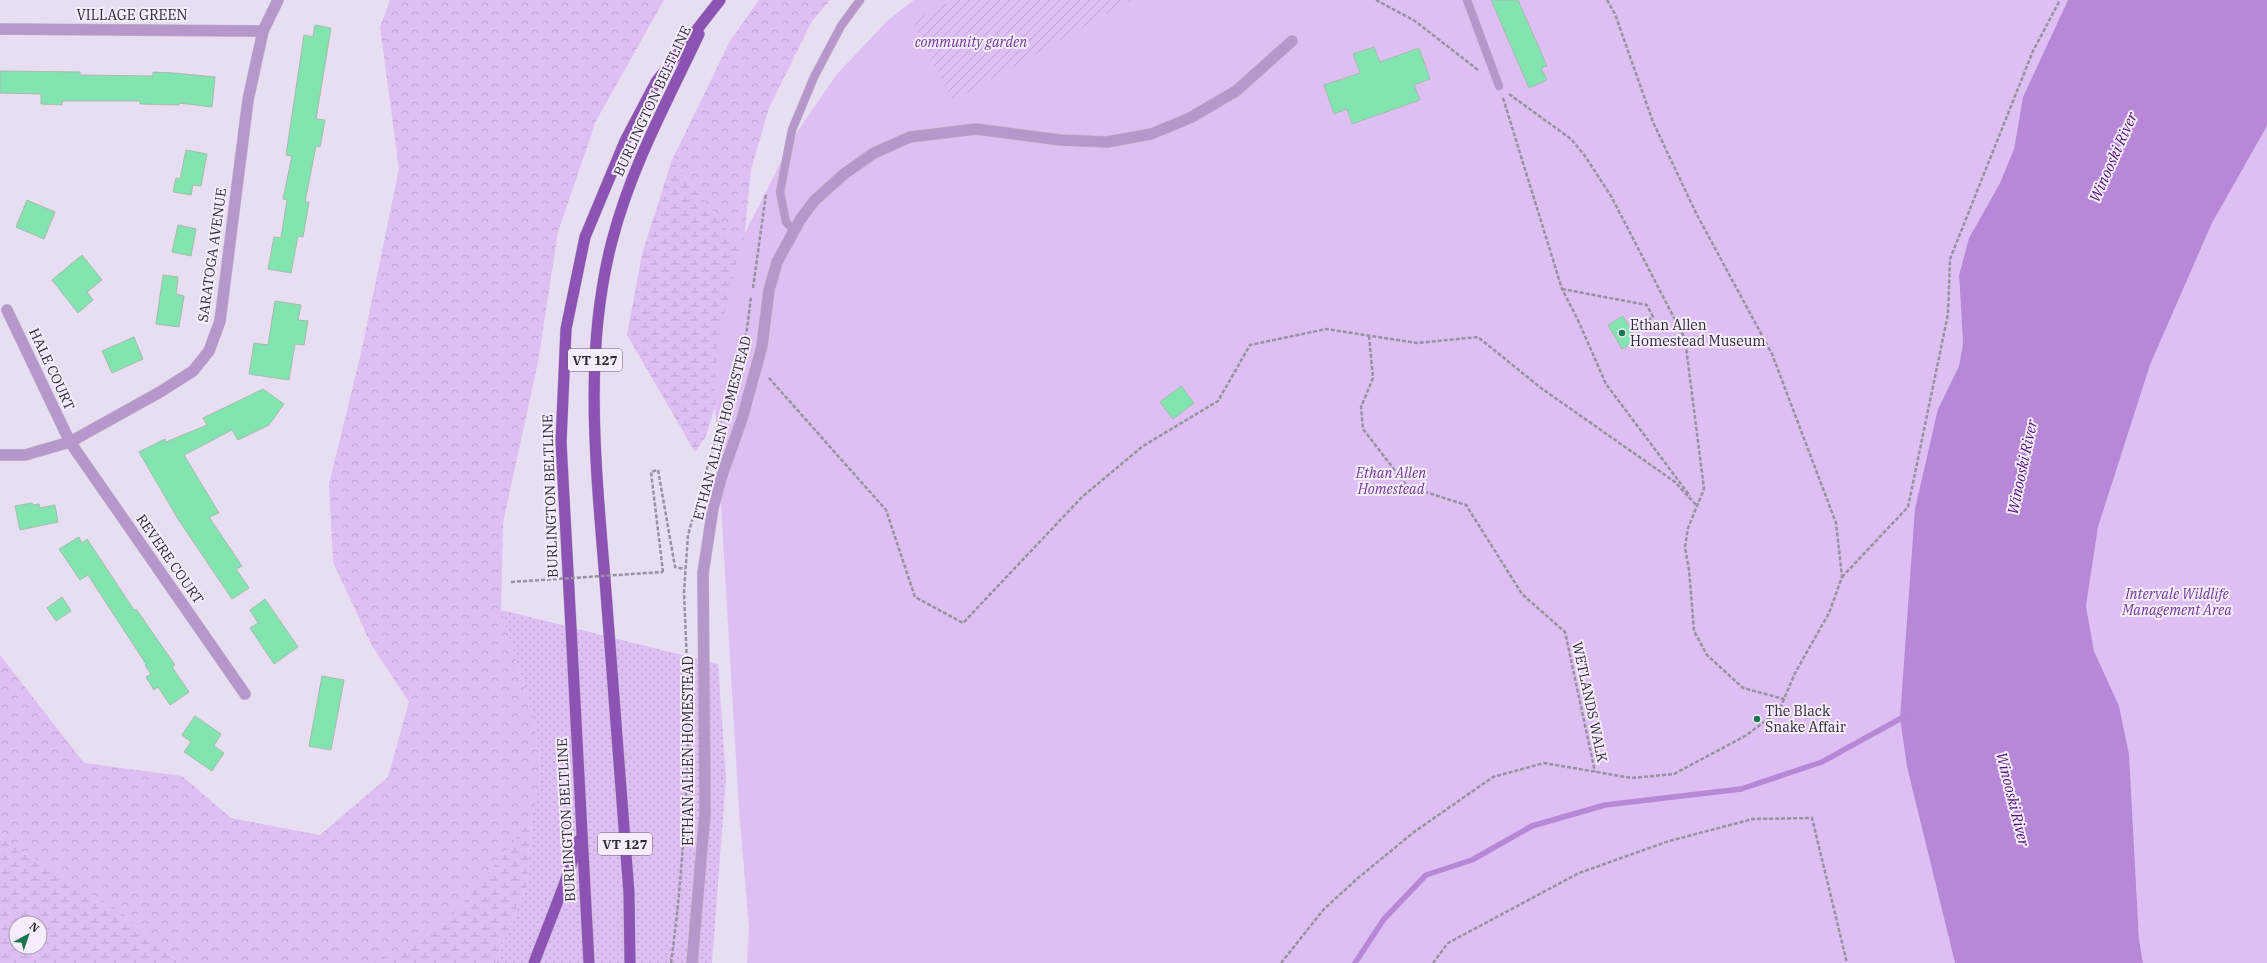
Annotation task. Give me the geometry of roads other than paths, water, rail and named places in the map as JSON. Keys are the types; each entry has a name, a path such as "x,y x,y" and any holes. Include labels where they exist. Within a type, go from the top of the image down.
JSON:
{"main road":[{"name":"BURLINGTON BELTLINE","path":"588,963 561,442 566,329 585,237 625,141 656,82 720,0"},
{"name":"BURLINGTON BELTLINE","path":"630,963 628,885 594,441 596,344 603,283 612,241 631,178 658,117 708,15"},
{"path":"534,963 553,910 569,876 581,829"}],"street":[{"name":"SARATOGA AVENUE","path":"0,455 25,455 70,442 186,375 193,370 209,351 220,320 248,100 263,31 278,0"},
{"name":"VILLAGE GREEN","path":"0,29 263,31"},
{"name":"ETHAN ALLEN HOMESTEAD","path":"692,963 706,814 703,573 715,500 742,419 756,364 773,276 778,262 794,230 814,202 844,174 874,153 910,137 976,129 1060,140 1106,142 1151,134 1190,118 1236,91 1292,41"},
{"name":"HALE COURT","path":"7,310 70,442"},
{"name":"REVERE COURT","path":"70,442 245,694"}],"lane":[{"path":"794,230 786,222 780,192 792,130 814,77 841,26 860,0"},
{"path":"1467,0 1499,86"}],"water":[{"name":"Winooski River","path":"2068,0 2267,0 2267,126 2212,223 2150,365 2098,527 2086,606 2094,651 2119,706 2129,754 2139,939 2143,963 1955,963 1907,767 1900,718 1915,509 1938,409 1959,366 1963,343 1959,275 1969,238 2000,183 2014,149 2023,97"}],"waterway":[{"path":"1355,963 1384,919 1426,875 1472,860 1532,826 1605,805 1741,789 1822,762 1907,715"}],"place":[{"name":"Ethan Allen Homestead Museum","path":"1622,333"},
{"name":"The Black Snake Affair","path":"1757,719"}],"park label":[{"name":"community garden","path":"971,42"},
{"name":"Ethan Allen Homestead","path":"1391,482"},
{"name":"Intervale Wildlife Management Area","path":"2177,602"}]}
